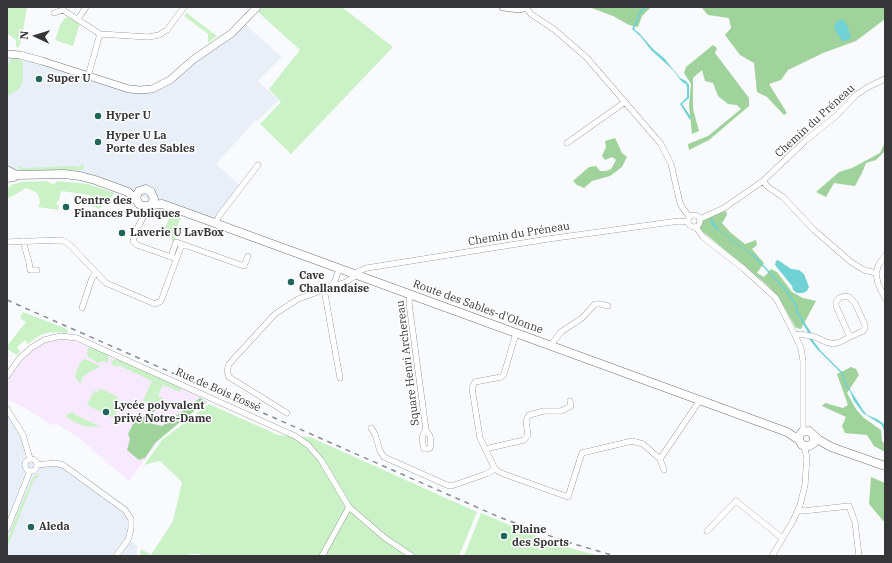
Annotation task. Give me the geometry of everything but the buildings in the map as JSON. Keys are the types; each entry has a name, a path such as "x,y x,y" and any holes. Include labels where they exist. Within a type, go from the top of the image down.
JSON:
{"main road":[{"path":"7,170 16,175"},
{"path":"7,178 14,177 16,175 64,174 80,176 96,180 128,192 144,207 150,205 154,200 153,195 148,190 128,192"},
{"path":"138,203 137,195 141,190"},
{"name":"Route des Sables-d'Olonne","path":"153,195 162,204 216,224 787,432 885,466"},
{"name":"Route des Sables-d'Olonne","path":"150,205 162,204"}],"street":[{"path":"78,19 86,7"},
{"path":"54,13 63,10 100,34 148,37 159,35 167,30 184,7"},
{"path":"7,54 20,55 129,89 140,90 156,88 170,80 194,59 232,33 257,7"},
{"path":"503,7 519,9 526,8 588,58 661,144 668,157 674,174 680,203 689,219 691,226 696,227 703,236 744,269 776,298 795,334 802,354 804,418 807,438 805,485 793,521 772,556"},
{"path":"88,76 100,34"},
{"name":"Chemin du Préneau","path":"700,220 724,208 763,181 805,141 837,116 856,96 868,87 885,79"},
{"path":"567,143 625,102"},
{"path":"216,224 219,216 258,165"},
{"path":"763,181 768,187 783,197 814,230 851,262 864,270 876,273"},
{"path":"138,203 141,210 141,221"},
{"path":"150,205 141,221 134,239 135,243 173,258"},
{"path":"689,219 695,216 700,220 699,225 696,227"},
{"name":"Chemin du Préneau","path":"287,413 230,376 227,372 227,368 275,314 292,302 331,286 346,282 360,270 367,268 689,219"},
{"path":"7,242 62,240 69,244 106,283 155,304 159,303 173,258 176,242 244,266 248,256"},
{"path":"23,241 30,270 37,270"},
{"path":"885,256 879,264 876,273 878,284 885,298"},
{"path":"331,286 335,281 339,269"},
{"path":"82,308 92,278 96,273"},
{"path":"324,289 340,378"},
{"name":"Square Henri Archereau","path":"410,294 409,303 426,430"},
{"path":"795,334 815,337 833,344 850,337 864,331 865,325 855,303 849,297 844,296 839,298 836,302 836,306 850,337"},
{"path":"552,346 561,332 582,318 595,304 608,306"},
{"path":"516,333 504,374 501,377 475,382 472,388 479,435 495,469 501,473 568,497 582,453 632,441 643,444 660,459 664,470"},
{"name":"Rue de Bois Fossé","path":"7,376 20,358 31,348 44,340 61,336 77,338 296,436 308,445 321,460 349,507 385,538 412,556"},
{"path":"660,459 700,400"},
{"path":"485,449 524,440 528,435 526,421 529,416 544,411 561,411 571,406 570,401"},
{"path":"7,409 23,435 30,458 34,459 37,465"},
{"path":"371,428 384,457 447,485 451,486 460,483 486,474 495,469"},
{"path":"30,458 25,461 24,464 25,468 30,471"},
{"path":"7,529 30,471 36,468 37,465 55,463 63,465 125,510 131,519 131,529 128,540 116,556"},
{"path":"707,531 736,501 782,538"},
{"path":"798,509 803,511 849,506 855,522 859,556"},
{"path":"322,556 349,507"}],"shaded area":[{"path":"242,22 282,57 258,81 279,100 257,121 256,120 216,164 242,187 216,223 96,180 21,175 7,170 7,54 129,89 156,88"},
{"name":"Lycée polyvalent privé Notre-Dame","path":"68,339 76,342 203,398 171,419 162,436 129,481 79,438 57,424 52,425 7,399 7,386 10,377 28,354 47,342"},
{"path":"7,406 24,434 30,450 39,463 63,461 128,507 134,520 134,533 130,541 137,545 137,556 7,556"}],"green space":[{"path":"7,7 27,7 21,42 18,48 16,46 16,40 7,33"},
{"path":"263,7 342,7 393,47 291,154 260,124 281,102 269,89 300,50 258,12"},
{"path":"589,7 651,7 642,16 638,27 629,25 613,16"},
{"path":"701,7 885,7 885,19 856,41 823,53 788,70 781,80 769,84 787,113 784,115 767,97 757,92 754,63 740,55 725,35 731,28 729,18 708,15"},
{"path":"187,13 217,36 208,43 208,34 184,16"},
{"path":"70,17 80,23 73,46 55,40 60,25 65,18"},
{"path":"713,45 717,48 715,53 749,98 749,106 709,140 689,150 688,144 708,136 741,109 737,105 728,104 718,96 713,83 705,81 702,70 693,78 693,109 699,131 692,134 689,105 691,84 684,73 686,67"},
{"path":"15,58 23,61 23,81 19,89 7,96 7,66 11,59"},
{"path":"615,138 622,153 627,157 622,167 610,176 592,181 584,188 577,185 573,181 589,167 596,166 600,171 611,169 616,160 612,157 605,160 602,156 606,147 605,141"},
{"path":"885,142 884,152 876,160 866,163 855,186 834,183 826,197 816,192 839,172 852,168 880,153"},
{"path":"81,164 84,166 83,170 23,170 17,168 20,165 21,168 80,167"},
{"path":"47,181 52,184 56,183 57,181 88,184 115,193 99,209 89,204 90,195 61,191 59,200 56,203 59,207 58,210 38,207 40,202 36,192 26,188 7,198 7,189 11,185 21,182"},
{"path":"726,211 727,215 722,223 731,233 745,244 756,240 757,245 752,249 764,263 757,273 764,277 771,269 777,272 792,292 803,298 816,301 801,329 796,328 777,295 766,284 696,226 696,222"},
{"path":"171,213 181,217 173,243 171,239 172,235 164,231"},
{"path":"23,312 67,329 68,333 50,332 40,335 28,344 25,340 17,347 20,352 17,355 7,349 7,346 26,322 20,318"},
{"path":"88,348 92,348 108,355 109,358 107,363 103,361 98,363 88,357"},
{"path":"85,359 100,366 86,374 82,378 81,384 76,379 75,375 81,361"},
{"path":"117,359 181,387 180,392 163,385 158,396 164,399 161,407 143,401 152,381 118,365 117,367 112,365 111,363 113,360"},
{"path":"851,367 856,369 859,375 847,393 856,409 864,418 881,430 882,441 885,444 885,452 874,446 867,435 845,433 842,426 846,417 822,406 825,403 843,408 848,405 837,374"},
{"path":"100,388 118,397 117,399 121,401 114,418 87,405 94,391 98,392"},
{"path":"200,398 207,402 155,443 145,458 139,460 127,450 130,439 128,434 135,420 137,422 145,416 154,405 157,406 149,420 153,424 162,426"},
{"path":"209,404 278,435 310,437 477,512 459,556 201,556 199,554 190,554 187,556 140,556 141,549 151,555 173,521 182,482 160,461 144,465 162,440"},
{"path":"73,412 74,414 101,427 84,426 66,417 67,414"},
{"path":"36,474 38,474 38,478 34,479 7,548 7,541 16,517 32,479"},
{"path":"871,477 885,483 885,523 869,504"},
{"name":"Plaine des Sports","path":"481,513 526,532 573,549 600,556 464,556"}],"water":[{"path":"647,7 641,13 634,29 664,58 680,78 686,81 689,85 689,98 682,104 691,117 690,120 680,104 687,97 686,84 682,82 672,69 651,50 641,37 632,29 640,11"},
{"path":"841,19 847,25 851,37 848,40 842,41 834,28 836,22"},
{"path":"710,219 712,219 719,230 755,256 786,289 797,305 798,312 812,334 809,334 796,312 795,305 784,289 752,255 715,228"},
{"path":"778,260 791,269 799,270 804,274 809,287 807,291 797,293 793,290 792,286 775,265 776,261"},
{"path":"809,339 812,339 821,351 843,373 846,383 867,415 884,424 885,434 882,425 863,413 845,385 842,374"}],"railway":[{"path":"7,300 499,517 564,541 615,556"}],"place":[{"name":"Super U","path":"39,79"},
{"name":"Hyper U","path":"98,116"},
{"name":"Hyper U La Porte des Sables","path":"98,142"},
{"name":"Centre des Finances Publiques","path":"66,207"},
{"name":"Laverie U LavBox","path":"122,233"},
{"name":"Cave Challandaise","path":"291,282"},
{"name":"Lycée polyvalent privé Notre-Dame","path":"106,412"},
{"name":"Aleda","path":"31,527"},
{"name":"Plaine des Sports","path":"504,536"}]}
